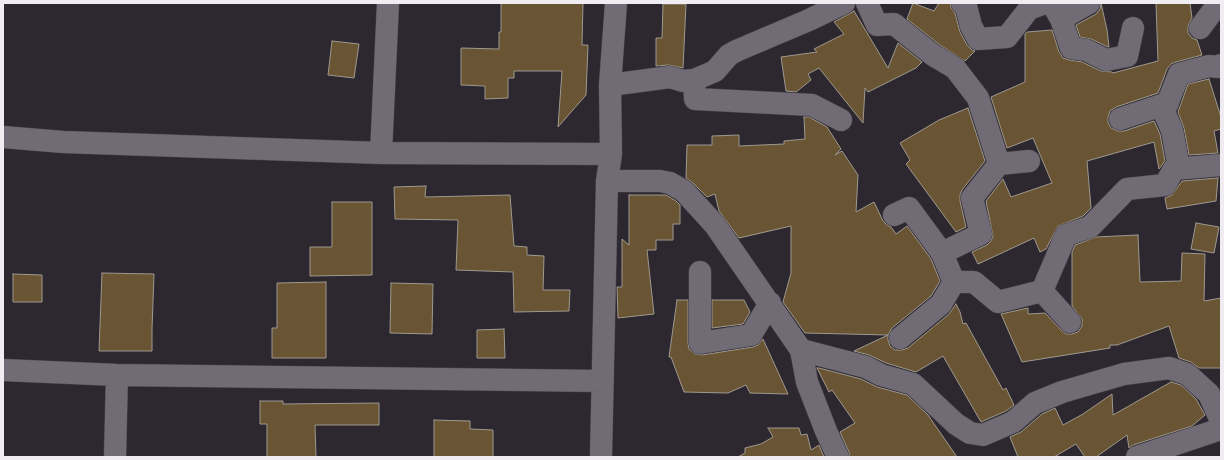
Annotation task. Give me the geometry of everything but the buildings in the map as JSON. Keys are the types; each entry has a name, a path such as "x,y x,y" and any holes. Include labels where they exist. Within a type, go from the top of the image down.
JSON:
{"street":[{"path":"381,153 388,3"},
{"path":"601,457 607,181 611,154 610,85 616,3"},
{"path":"610,85 670,77 682,81 694,80 715,71 729,55 812,10 844,3"},
{"path":"867,3 877,25 894,24 933,55 955,68 978,98 1000,164"},
{"path":"962,3 966,6 971,26 978,39 1007,37 1029,9 1045,3"},
{"path":"1089,3 1056,11 1071,48 1086,50 1106,60 1127,56 1133,28"},
{"path":"1200,28 1216,6"},
{"path":"1179,168 1172,130 1164,112 1179,74 1209,66 1219,67 1221,65"},
{"path":"694,80 695,99 812,105 841,120"},
{"path":"1120,119 1168,103"},
{"path":"3,137 63,142 381,153 611,154"},
{"path":"942,253 981,234 972,198 1000,164 1029,161"},
{"path":"1042,291 1066,235 1090,226 1127,189 1165,185 1174,169 1221,165"},
{"path":"607,181 660,181 670,183 684,191 715,225 770,303 800,350 807,382 826,432 838,457"},
{"path":"894,215 910,208 942,253 954,282"},
{"path":"700,272 700,343 751,335 770,303"},
{"path":"954,282 974,282 998,302 1042,291"},
{"path":"900,338 941,304 954,282"},
{"path":"1042,291 1070,322"},
{"path":"800,350 866,367 882,375 913,384 956,424 970,433 983,435 1013,422 1035,404 1062,392 1124,374 1169,368 1187,374 1209,394 1221,421"},
{"path":"3,370 117,375 602,381"},
{"path":"114,457 117,375"},
{"path":"1137,457 1221,429"}]}
